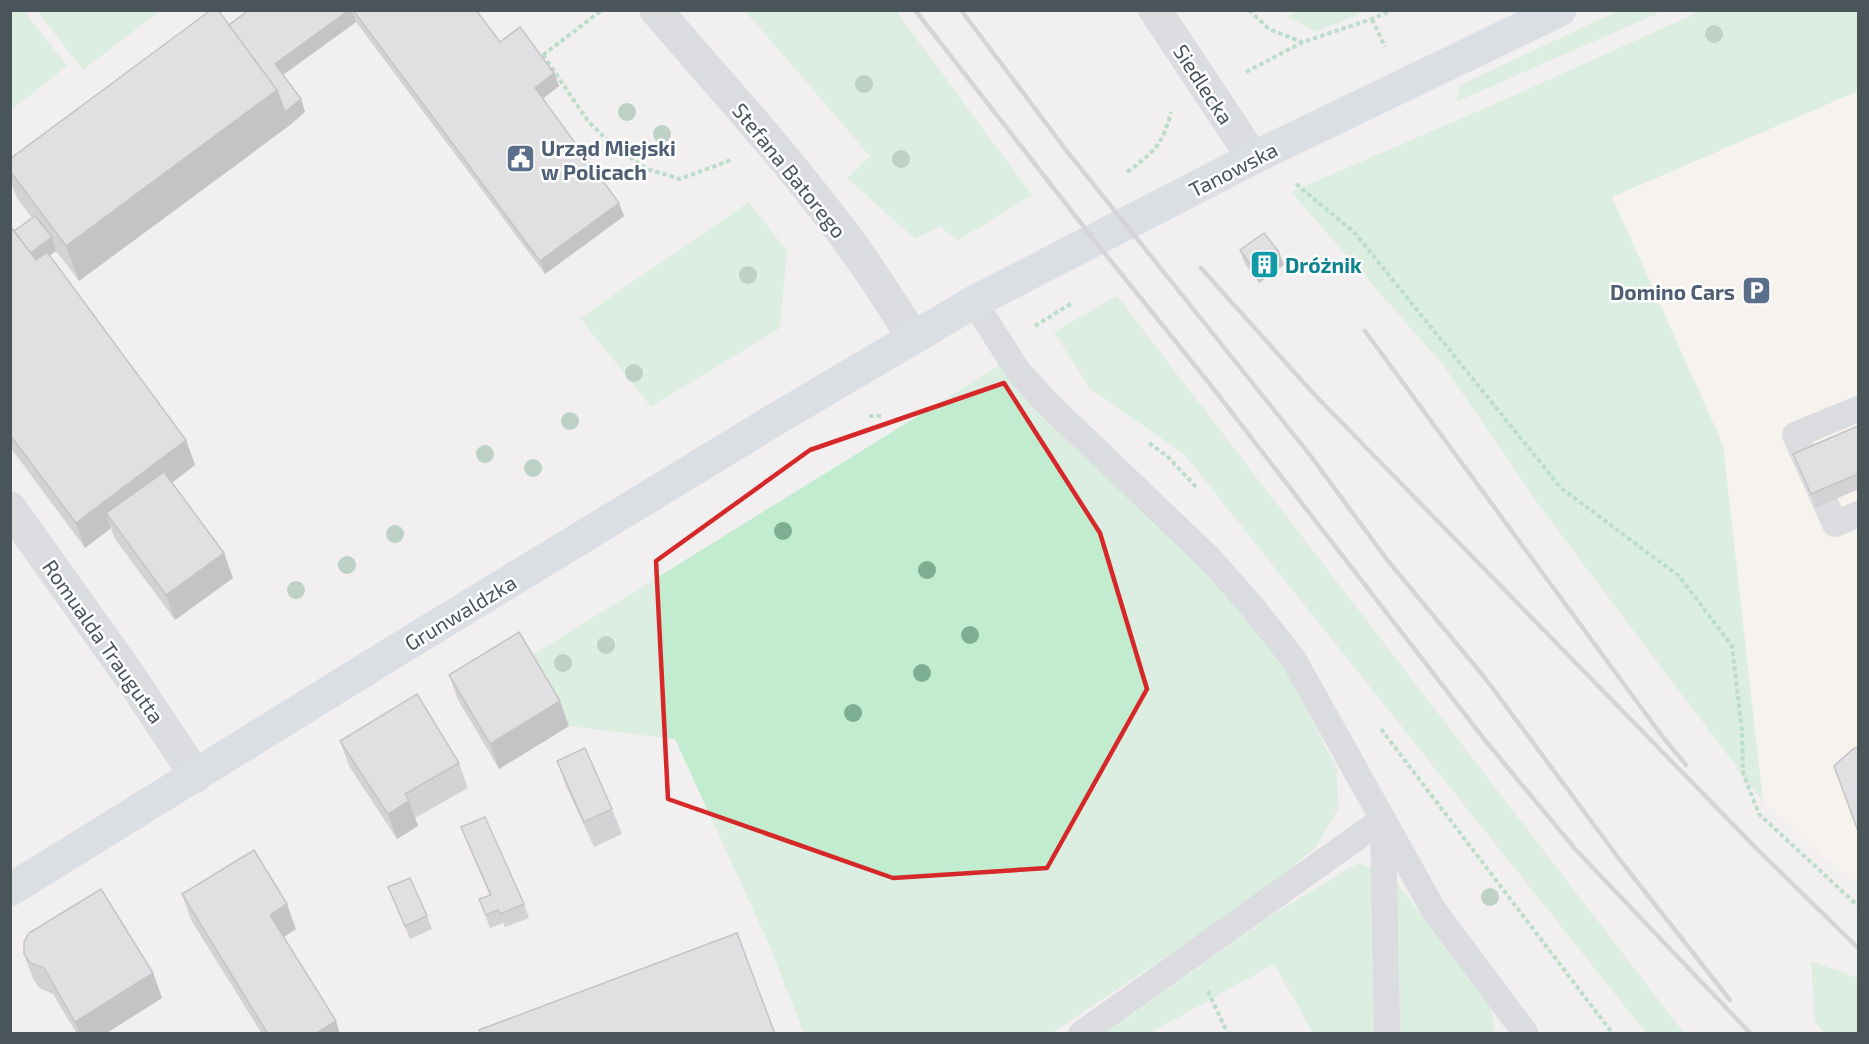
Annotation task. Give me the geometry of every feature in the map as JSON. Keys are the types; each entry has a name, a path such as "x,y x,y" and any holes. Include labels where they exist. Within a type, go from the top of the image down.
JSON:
{"main road":[{"name":"Tanowska","path":"913,338 974,302 1522,18 1560,10"},
{"name":"Grunwaldzka","path":"10,890 492,592 913,338"}],"street":[{"name":"Stefana Batorego","path":"656,10 780,153 837,225 881,287 913,338"},
{"name":"Siedlecka","path":"1155,10 1252,158"},
{"name":"Romualda Traugutta","path":"10,508 131,678 196,776"}],"lane":[{"path":"974,302 1018,371 1044,401 1211,560 1294,660 1433,909 1526,1034"},
{"path":"1858,409 1795,435 1835,524 1858,514"},
{"path":"1081,1034 1383,819"},
{"path":"1383,819 1387,1034"}],"path":[{"path":"538,58 602,10"},
{"path":"1249,10 1269,29 1303,42 1392,10"},
{"path":"1372,19 1382,39"},
{"path":"543,55 588,121 613,146 647,169 680,179 732,160"},
{"path":"1294,181 1354,232 1562,488 1679,576 1732,646 1742,731 1743,773 1759,814 1858,906"},
{"path":"1212,999 1228,1034"}],"highlighted area":[{"path":"1004,383 1100,533 1147,689 1047,868 893,878 668,799 656,561 810,450"}],"shaded area":[{"path":"1858,91 1858,886 1763,802 1723,445 1612,197"}],"green space":[{"path":"11,10 24,11 67,66 11,110"},
{"path":"1300,10 1366,11 1316,32 1287,16"},
{"path":"1620,10 1663,11 1456,102 1460,85"},
{"path":"1703,10 1858,11 1858,91 1612,197 1723,445 1763,802 1541,508 1443,365 1291,192 1513,96"},
{"path":"37,11 160,11 83,70"},
{"path":"745,11 896,11 1032,195 957,241 940,226 915,239 847,178 870,156"},
{"path":"749,202 787,251 780,328 651,407 580,318"},
{"path":"1117,296 1684,1033 1646,1033 1184,454 1090,389 1054,332"},
{"path":"1000,365 1203,566 1285,668 1337,769 1338,810 1316,847 1259,895 1052,1033 804,1033 767,940 675,739 569,726 529,657"},
{"path":"1358,863 1390,874 1492,1010 1495,1033 1313,1033 1274,964 1150,1033 1104,1034 1275,913"},
{"path":"1811,961 1858,978 1858,1033 1825,1033 1815,1022"}],"building":[{"path":"211,10 218,10 277,90 66,246 10,171 10,159"},
{"path":"249,10 349,10 275,64 301,99 285,112 277,90 229,25"},
{"name":"Urząd Miejski w Policach","path":"353,10 476,10 500,42 520,27 554,73 535,88 619,203 540,261"},
{"path":"35,216 52,237 30,253 14,231"},
{"path":"10,226 36,260 47,252 186,440 76,523 10,435"},
{"path":"1264,233 1279,252 1254,270 1240,250"},
{"path":"1858,426 1858,474 1811,494 1793,454"},
{"path":"164,472 224,553 166,595 106,513"},
{"path":"519,632 560,701 490,744 449,675"},
{"path":"417,694 459,763 405,794 409,801 388,814 340,741"},
{"path":"1858,747 1858,831 1834,766"},
{"path":"585,748 612,809 584,822 557,761"},
{"path":"485,817 524,904 500,914 498,910 486,915 479,899 491,895 461,827"},
{"path":"254,850 287,904 270,915 336,1021 315,1034 268,1034 182,894"},
{"path":"410,878 427,916 405,926 388,887"},
{"path":"101,889 153,973 75,1022 44,968 30,963 24,954 24,942 29,933"},
{"path":"737,933 775,1034 481,1034 479,1030"}],"railway":[{"path":"915,10 1209,383 1484,739 1576,850 1751,1034"},
{"path":"961,10 1066,150 1310,455 1388,561 1485,678 1620,860 1730,1000"},
{"path":"1201,268 1312,392 1756,848 1858,948"},
{"path":"1365,331 1662,736 1686,765"}],"place":[{"name":"Urząd Miejski w Policach","path":"520,159"},
{"name":"Dróżnik","path":"1264,264"},
{"name":"Domino Cars","path":"1756,291"}]}
